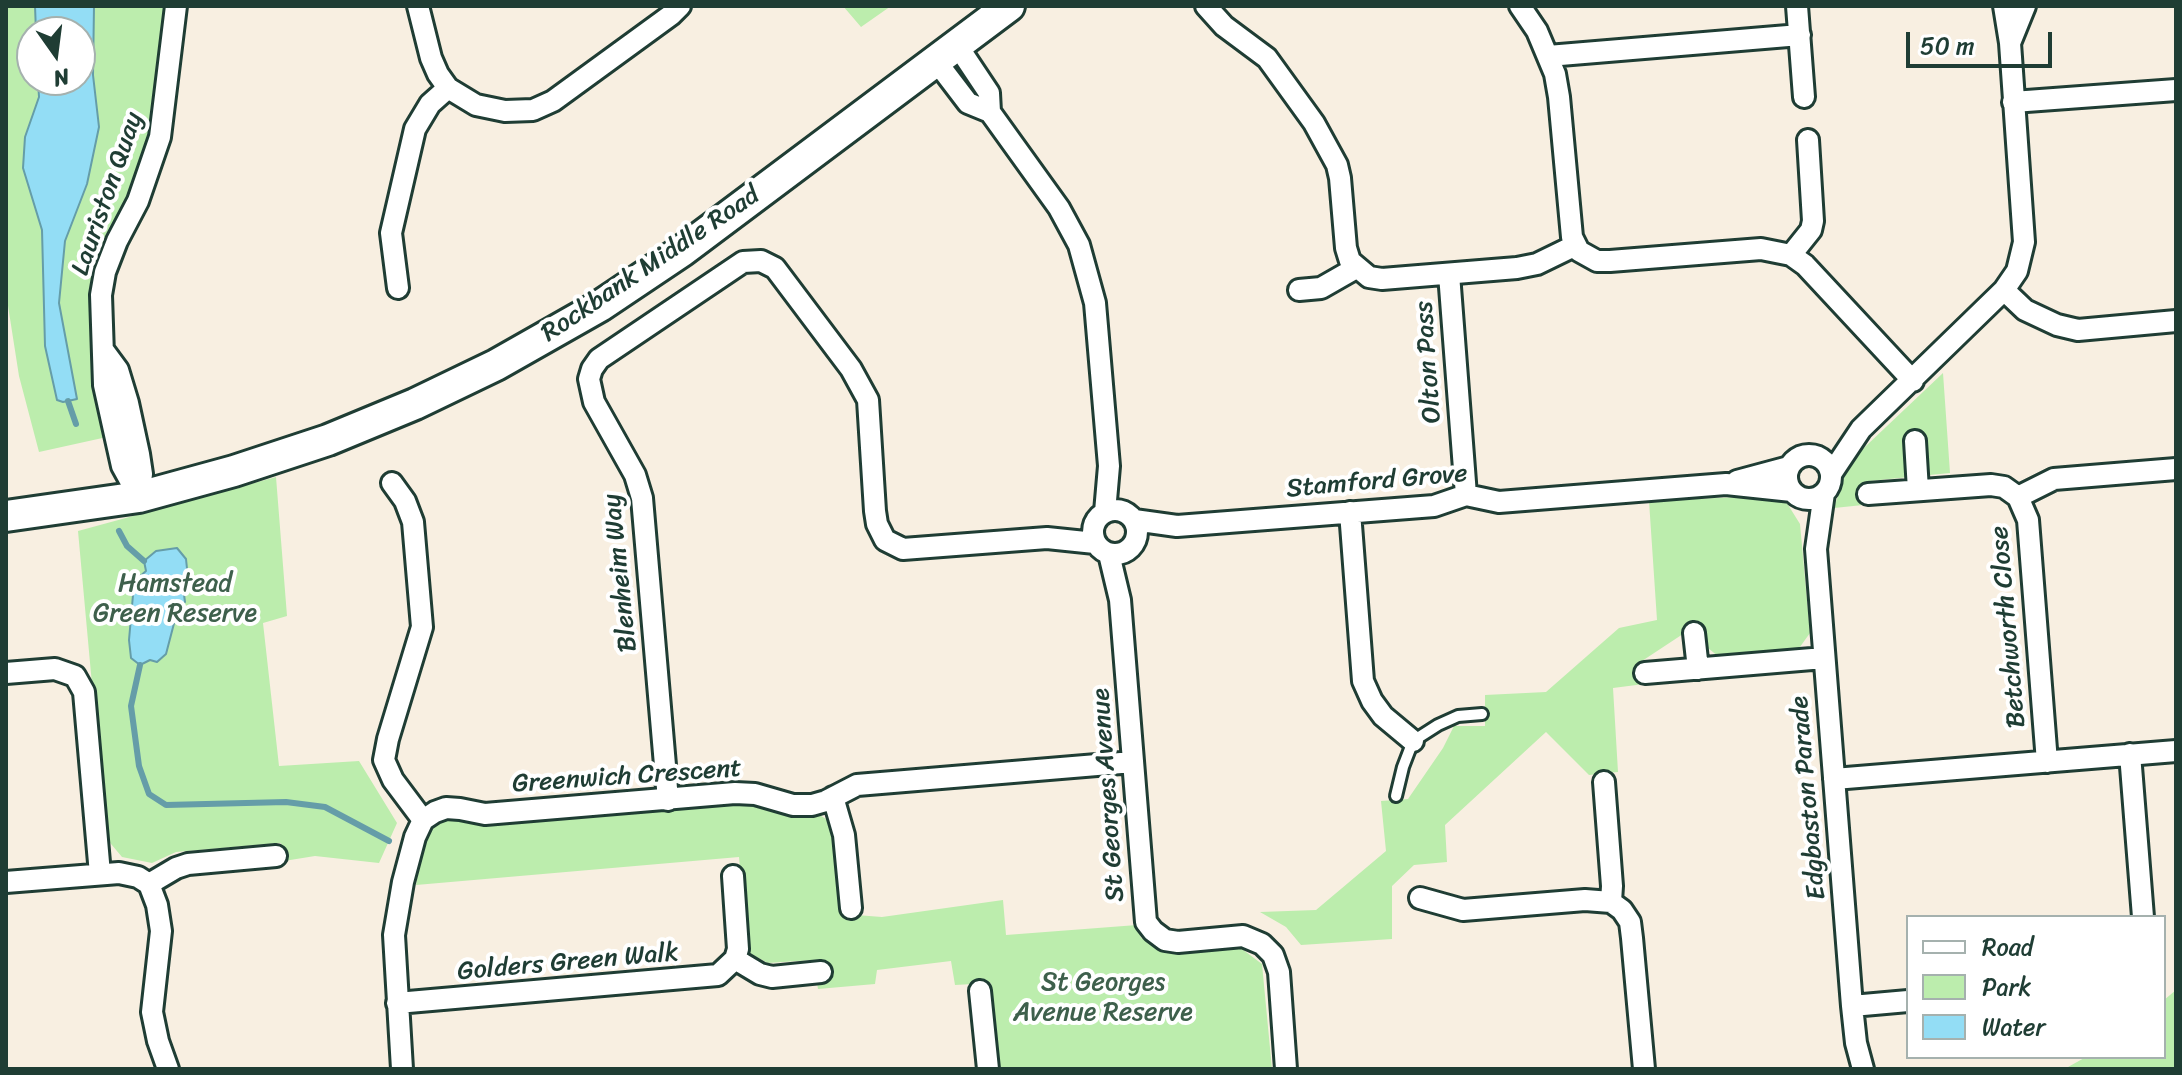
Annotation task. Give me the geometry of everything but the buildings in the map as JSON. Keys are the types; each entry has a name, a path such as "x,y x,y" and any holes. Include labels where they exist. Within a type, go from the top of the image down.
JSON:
{"street":[{"name":"Lauriston Quay","path":"139,497 122,466 104,385 101,295 105,272 138,201 160,137 176,6"},
{"path":"418,6 431,58 448,88 476,105 505,111 533,110 553,101 680,6"},
{"name":"Rockbank Middle Road","path":"6,516 139,497 234,471 328,440 415,404 496,365 600,306 682,251 1009,6"},
{"path":"1206,6 1224,26 1267,58 1314,123 1337,165 1350,261 1369,277 1382,279 1449,274 1537,264 1574,246"},
{"path":"1520,6 1537,31 1548,56 1559,97 1574,246 1597,261 1761,249 1791,255 1805,265 1913,381"},
{"path":"1797,6 1804,97"},
{"name":"Edgbaston Parade","path":"1815,455 1861,429 2004,290 2017,271 2024,242 2010,43 2004,6"},
{"name":"Edgbaston Parade","path":"2010,43 2025,6"},
{"path":"1548,56 1800,35"},
{"name":"St Georges Avenue","path":"946,53 968,103 990,112 1059,208 1079,245 1095,303 1146,922 1165,940 1178,942 1243,936 1262,944 1273,955 1279,972 1286,1069"},
{"path":"398,288 391,233 415,129 430,104 448,88"},
{"path":"2013,102 2176,90"},
{"path":"1791,255 1811,230 1813,221 1808,140"},
{"name":"Blenheim Way","path":"668,800 642,498 635,475 589,389 592,369 599,359 743,262 770,264 851,369 868,400 875,511 885,540 903,549 1115,532"},
{"path":"1299,290 1321,288 1356,268"},
{"name":"Olton Pass","path":"1449,274 1466,495"},
{"path":"2004,290 2025,310 2057,325 2078,330 2176,321"},
{"name":"Edgbaston Parade","path":"1861,429 1828,483 1816,549 1852,1006 1856,1043 1863,1069"},
{"path":"1915,441 1918,490"},
{"path":"1815,455 1826,462 1828,483 1812,499 1796,494 1787,479 1789,467 1800,457 1815,455"},
{"name":"Stamford Grove","path":"1115,532 1434,506 1466,495 1499,502 1726,484 1789,467"},
{"path":"2018,497 2054,479 2176,469"},
{"path":"392,483 405,501 413,522 422,627 384,760 393,780 423,820 403,882 394,935 402,1069"},
{"name":"Stamford Grove","path":"1726,484 1796,494"},
{"name":"Betchworth Close","path":"1868,494 1991,485 2004,487 2018,497 2028,520 2047,762"},
{"name":"Edgbaston Parade","path":"1796,494 1816,549"},
{"name":"Rockbank Middle Road","path":"6,501 72,507"},
{"path":"1350,512 1363,681 1383,716 1413,741"},
{"path":"1694,633 1698,669"},
{"path":"1645,673 1824,658"},
{"path":"6,673 55,669 75,676 84,692 100,874"},
{"path":"1834,779 2176,751"},
{"path":"2130,754 2143,915"},
{"name":"Greenwich Crescent","path":"423,820 446,808 485,814 755,794 793,805 812,805 857,785 1133,762"},
{"path":"1604,782 1611,902"},
{"path":"833,797 844,835 851,908"},
{"path":"149,884 188,864 276,856"},
{"path":"6,882 129,874 149,884 157,905 161,931 152,1012 168,1069"},
{"path":"733,876 738,940 735,959 760,974 772,977 821,972"},
{"path":"1420,898 1463,910 1585,900 1611,902 1622,910 1630,922 1644,1069"},
{"name":"Golders Green Walk","path":"397,1003 706,978 718,975 735,959"},
{"path":"980,991 988,1069"},
{"path":"1852,1006 1906,1001"},
{"name":"Edgbaston Parade","path":"1852,1069 1856,1043"}],"lane":[{"path":"1396,796 1413,741 1458,716 1482,714"}],"green space":[{"path":"6,6 168,6 146,149 128,202 91,285 89,313 107,437 39,452 19,376 6,293"},
{"path":"843,6 891,6 861,27"},
{"path":"1943,373 1950,473 1869,481 1863,505 1834,508 1849,462"},
{"name":"Hamstead Green Reserve","path":"276,477 287,616 263,623 279,766 359,761 397,823 379,863 315,856 284,861 281,843 176,852 152,863 122,857 106,838 78,531"},
{"path":"1763,496 1785,500 1800,524 1810,633 1797,651 1719,657 1708,648 1704,629 1686,632 1642,661 1644,684 1613,688 1618,772 1589,775 1546,732 1445,825 1447,862 1414,865 1392,886 1392,939 1301,945 1286,927 1260,912 1316,910 1386,851 1381,801 1408,799 1443,748 1454,726 1485,726 1485,695 1546,692 1619,628 1657,620 1649,501"},
{"name":"St Georges Avenue Reserve","path":"745,803 778,813 818,814 831,822 843,914 882,917 1003,900 1006,935 1137,925 1141,938 1169,950 1238,946 1262,964 1272,1069 1000,1069 991,983 955,985 951,961 877,970 875,984 818,989 813,960 768,963 747,952 739,857 416,885 423,844 431,828 447,818 481,824"},
{"path":"2176,990 2176,1069 2057,1069 2082,1059 2166,1059 2166,998"}],"water":[{"path":"35,6 94,6 94,16 35,16"},
{"path":"95,96 99,127 87,184 65,241 59,303 77,399 63,402 57,400 45,346 42,230 23,168 25,137 39,97"},
{"path":"177,548 186,559 188,578 183,587 185,602 177,612 166,654 157,662 150,660 140,665 131,658 129,640 133,595 138,578 146,571 144,561 156,551"}],"waterway":[{"path":"68,401 76,424"},
{"path":"119,531 127,546 144,561"},
{"path":"140,665 131,706 139,766 149,794 166,805 286,802 325,807 389,841"}]}
